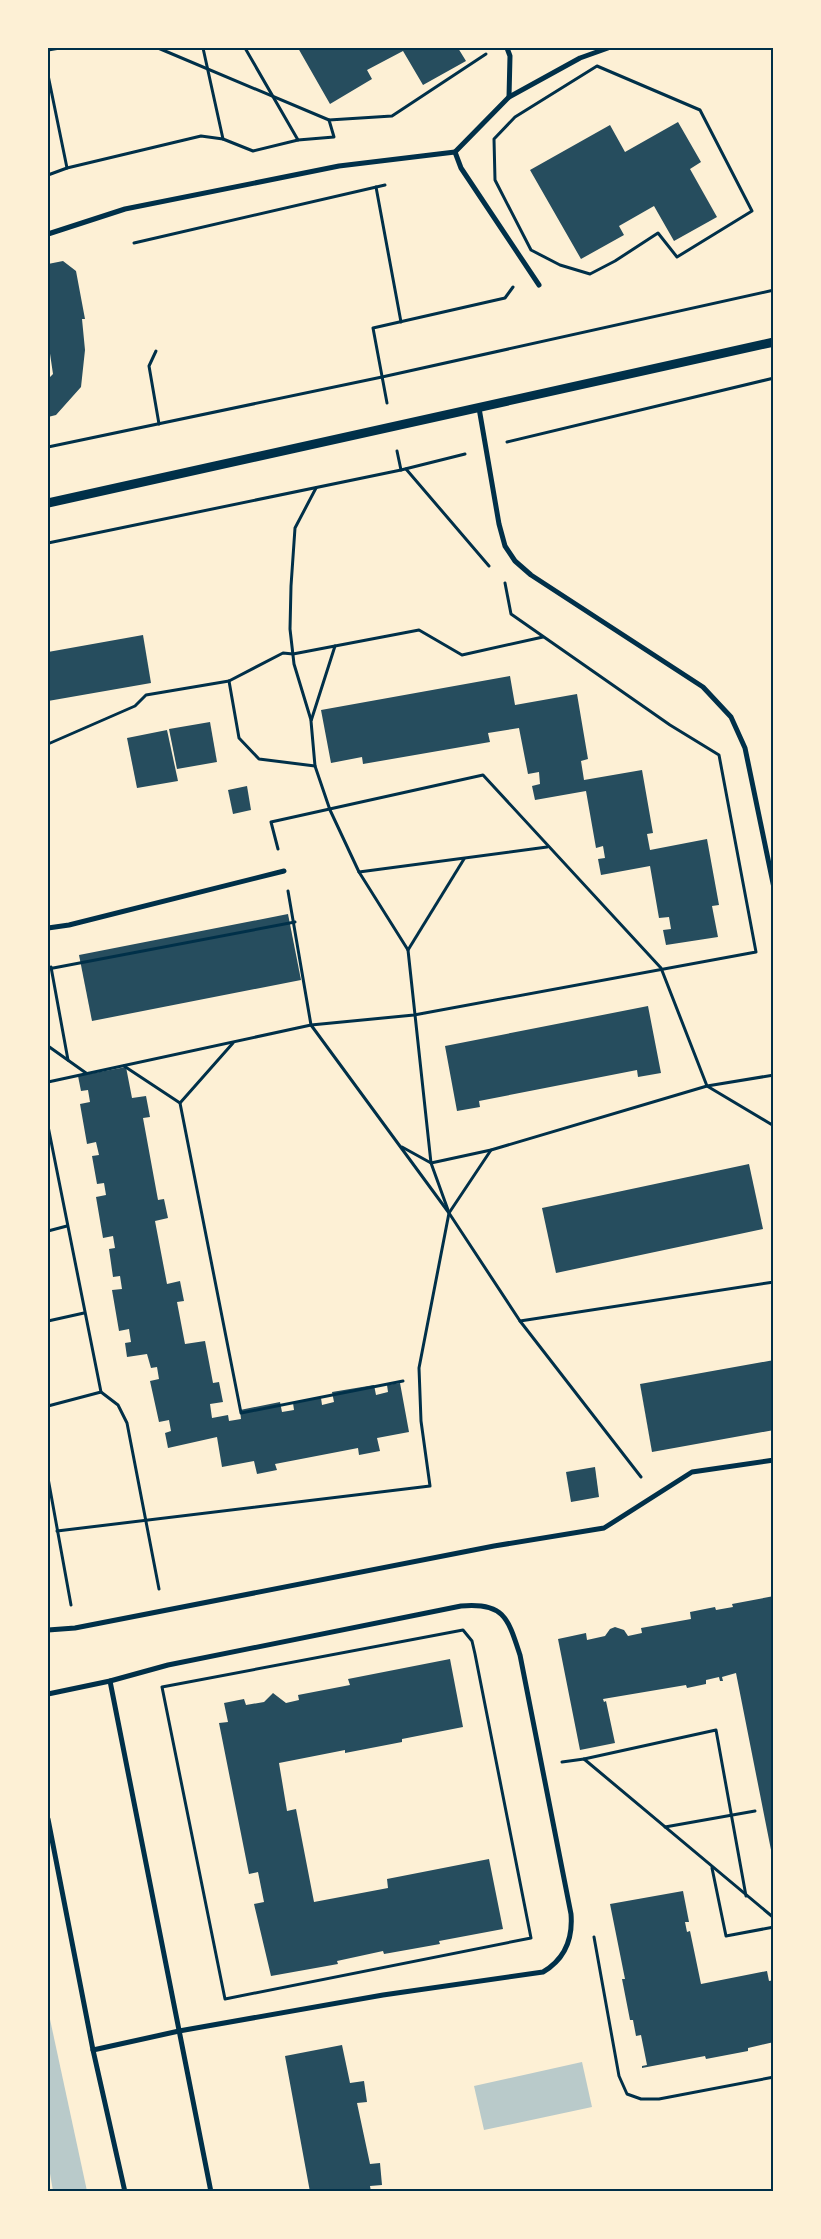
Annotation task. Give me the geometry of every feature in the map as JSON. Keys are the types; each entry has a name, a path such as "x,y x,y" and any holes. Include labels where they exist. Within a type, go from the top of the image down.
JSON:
{"street":[{"path":"507,48 510,56 509,97"},
{"path":"48,234 126,209 339,166 455,152 509,97 580,58 608,48"},
{"path":"455,152 461,168 539,285"},
{"path":"48,503 774,342"},
{"path":"479,408 498,524 505,546 515,561 531,575 703,686 731,717 745,748 774,888"},
{"path":"48,928 78,923 284,871"},
{"path":"48,1630 75,1628 494,1546 604,1528 692,1472 774,1460"},
{"path":"48,1694 110,1681 168,1665 461,1606 478,1604 490,1607 505,1617 516,1643 542,1765 572,1927 567,1948 553,1966 543,1972 382,1995 180,2031 93,2050"},
{"path":"110,1681 211,2192"},
{"path":"48,1819 93,2050 125,2192"}],"path":[{"path":"48,50 60,48"},
{"path":"158,48 329,120 392,116 486,56 483,48"},
{"path":"203,48 223,139"},
{"path":"245,48 275,97 298,140"},
{"path":"597,66 700,110 752,211 677,257 658,233 615,261 590,274 560,265 531,250 495,180 494,139 516,117 597,66"},
{"path":"48,74 67,168"},
{"path":"48,175 67,168 201,136 223,139 253,151 298,140 334,137 329,120"},
{"path":"134,243 386,185"},
{"path":"376,187 401,322"},
{"path":"401,470 373,328 505,298 526,267"},
{"path":"48,447 382,377 774,290"},
{"path":"156,351 149,366 159,424"},
{"path":"48,543 406,469 460,456 485,447 774,378"},
{"path":"406,469 469,545 494,571"},
{"path":"316,488 295,528 290,629 293,654 300,687 311,721 315,766 330,810 359,872 408,950 431,1163 449,1213"},
{"path":"48,1082 311,1026 414,1015 756,952 719,755 670,725 511,614 506,584 500,577"},
{"path":"48,744 135,706 146,695 229,681 283,653 293,654 419,630 462,656 543,637"},
{"path":"311,721 335,646"},
{"path":"229,681 239,738 259,759 315,766"},
{"path":"656,1494 628,1463 520,1321 449,1213 311,1026 295,922 271,822 483,775 547,847 661,968 707,1086 774,1126"},
{"path":"359,872 547,847"},
{"path":"408,950 464,858"},
{"path":"68,1060 49,968 295,922"},
{"path":"180,1103 233,1042"},
{"path":"48,1046 87,1073"},
{"path":"124,1066 180,1103 240,1413 403,1381"},
{"path":"399,1145 431,1163 492,1150 707,1086 774,1075"},
{"path":"48,1128 101,1392 118,1405 127,1423 163,1610"},
{"path":"57,1531 430,1486 421,1421 419,1368 449,1213 492,1150"},
{"path":"48,1231 67,1226"},
{"path":"520,1321 774,1282"},
{"path":"48,1321 84,1313"},
{"path":"48,1406 101,1392"},
{"path":"48,1478 75,1628"},
{"path":"162,1687 463,1630 472,1641 475,1654 531,1938 224,1999 162,1687 168,1665"},
{"path":"542,1765 584,1759 716,1730 746,1896"},
{"path":"584,1759 664,1828 774,1918"},
{"path":"562,1762 564,1772"},
{"path":"664,1828 755,1811"},
{"path":"712,1868 726,1936 774,1927"},
{"path":"592,1929 619,2076 627,2094 641,2099 659,2099 774,2077"}],"shaded area":[{"path":"48,2010 87,2191 53,2191 48,2162"},
{"path":"582,2062 592,2107 484,2130 474,2086"}],"building":[{"path":"298,48 458,48 466,61 423,85 403,51 367,70 372,79 330,104"},
{"path":"678,122 701,162 690,169 717,217 674,241 654,206 619,226 624,235 581,259 530,170 610,125 625,152"},
{"path":"63,261 76,271 85,319 82,319 85,350 81,387 56,415 48,417 48,379 53,374 48,340 48,264"},
{"path":"143,635 151,683 48,701 48,652"},
{"path":"510,676 515,705 577,694 588,759 581,761 584,780 642,770 653,833 647,834 650,850 707,839 719,905 712,906 718,937 666,945 663,930 671,929 669,917 659,918 650,866 601,875 598,859 605,858 603,846 596,848 586,791 535,800 532,786 540,784 539,772 528,774 519,728 488,733 490,742 363,764 362,757 331,763 321,710"},
{"path":"210,722 217,762 177,769 169,729"},
{"path":"167,730 178,781 137,788 127,738"},
{"path":"247,786 251,810 233,814 228,790"},
{"path":"288,914 301,980 92,1021 79,955"},
{"path":"648,1006 661,1073 638,1077 637,1070 479,1101 480,1107 457,1111 445,1046"},
{"path":"126,1067 132,1098 146,1096 150,1117 143,1118 158,1200 164,1199 168,1218 155,1221 167,1284 180,1281 184,1301 177,1302 185,1344 205,1341 213,1383 219,1382 223,1402 210,1404 212,1418 228,1415 229,1421 241,1419 240,1410 280,1402 282,1412 294,1410 293,1403 321,1398 322,1405 334,1402 332,1392 374,1385 376,1395 388,1392 387,1385 400,1383 409,1432 377,1438 380,1451 359,1455 358,1448 275,1464 277,1470 257,1474 254,1461 222,1467 217,1437 168,1448 165,1433 171,1431 169,1420 159,1422 150,1381 159,1379 157,1367 151,1368 147,1354 127,1357 125,1343 131,1342 129,1329 119,1331 112,1290 122,1289 120,1276 113,1277 109,1249 115,1248 113,1236 103,1238 96,1197 106,1195 104,1183 97,1184 92,1156 99,1155 96,1142 87,1144 80,1104 90,1102 88,1090 81,1091 78,1076"},
{"path":"749,1164 763,1229 556,1273 542,1208"},
{"path":"774,1360 774,1430 652,1452 640,1384"},
{"path":"595,1467 599,1497 571,1502 566,1472"},
{"path":"774,1596 773,1860 736,1673 722,1677 723,1681 720,1681 719,1677 706,1680 706,1684 687,1688 686,1685 603,1699 604,1702 606,1701 615,1743 580,1750 558,1639 586,1633 587,1640 605,1636 610,1629 615,1627 624,1630 628,1636 642,1633 641,1628 691,1619 690,1612 715,1607 716,1610 733,1607 732,1604"},
{"path":"450,1659 463,1727 402,1739 402,1742 345,1753 345,1750 279,1763 287,1811 296,1809 314,1902 388,1888 387,1879 489,1859 503,1929 439,1941 440,1944 384,1954 383,1951 337,1961 338,1964 271,1976 254,1904 264,1902 258,1872 249,1874 219,1723 228,1722 224,1703 244,1699 246,1705 264,1702 273,1693 286,1703 299,1700 298,1695 350,1685 348,1679"},
{"path":"683,1891 689,1922 685,1922 687,1932 690,1931 701,1984 767,1971 769,1981 774,1980 774,2042 748,2048 748,2051 706,2059 705,2056 642,2068 642,2066 647,2065 641,2035 636,2036 633,2020 630,2020 622,1979 625,1979 610,1904"},
{"path":"342,2045 350,2083 364,2081 367,2102 357,2103 370,2164 380,2163 382,2185 370,2186 371,2192 310,2192 285,2056"}]}
